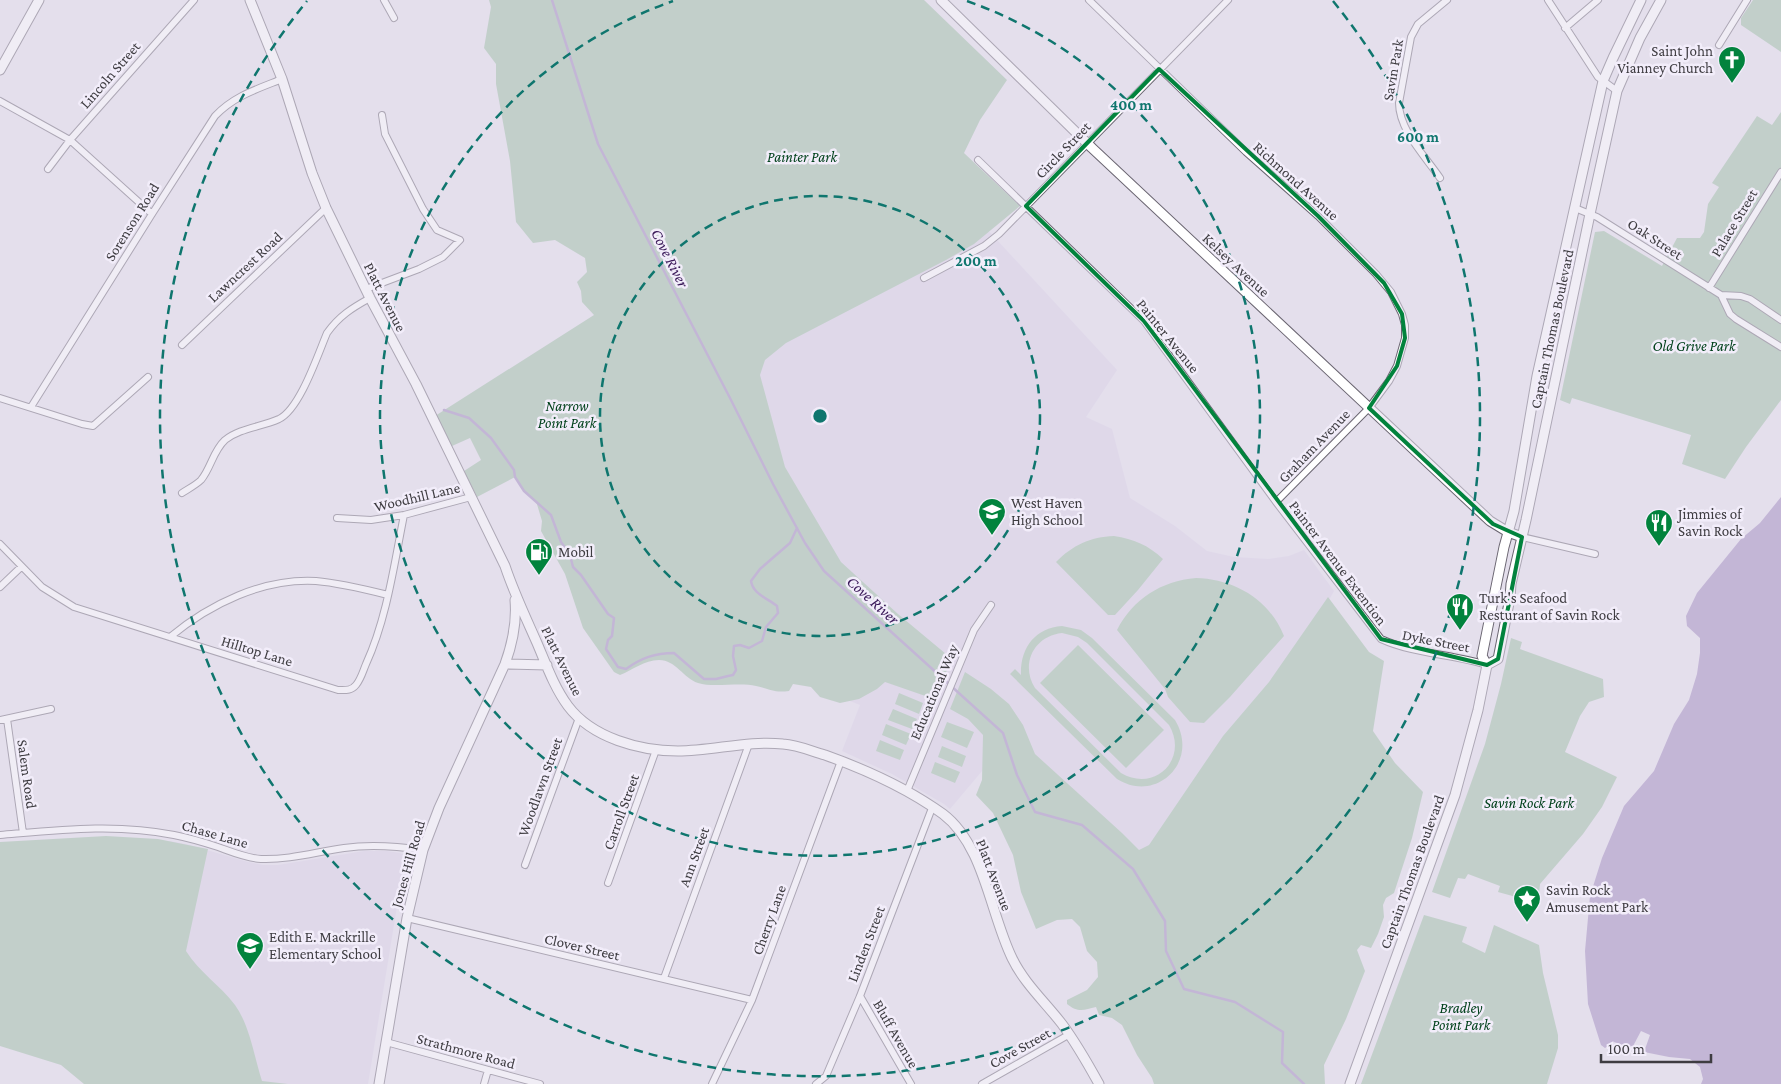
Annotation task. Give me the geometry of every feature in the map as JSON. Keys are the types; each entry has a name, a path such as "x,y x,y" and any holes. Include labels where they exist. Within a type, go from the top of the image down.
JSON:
{"main road":[{"path":"1,66 39,0"},
{"name":"Platt Avenue","path":"250,0 282,79 312,173 326,208 370,298 416,384 505,566 515,595 560,694 568,706 579,718 609,736 636,746 656,750 688,750 762,743 792,745 873,774 907,791 955,824 971,847 1012,959 1031,988 1070,1034 1099,1084"},
{"name":"Kelsey Avenue","path":"941,0 1087,143 1493,524 1522,537"},
{"name":"Captain Thomas Boulevard","path":"1350,1084 1457,788 1478,710 1487,665 1482,656 1514,511 1537,376 1603,81 1641,0"},
{"name":"Captain Thomas Boulevard","path":"1487,665 1498,659 1511,584 1617,91 1640,38 1661,0"},
{"name":"Jones Hill Road","path":"379,1084 407,918 423,850 439,808 505,664 515,628 515,595"},
{"path":"505,664 547,665"}],"street":[{"name":"Lincoln Street","path":"48,169 70,140 194,0"},
{"path":"384,0 394,18"},
{"name":"Richmond Avenue","path":"1089,0 1246,152 1318,216 1376,274 1397,302 1405,325 1402,351 1389,381 1369,408"},
{"name":"Circle Street","path":"924,278 984,246 999,234 1228,0"},
{"name":"Savin Park","path":"1440,178 1411,136 1399,114 1399,103 1411,37 1418,24 1447,0"},
{"path":"1548,0 1598,77 1617,91"},
{"path":"1565,28 1598,0"},
{"path":"1719,45 1747,0"},
{"name":"Sorenson Road","path":"31,407 216,116 223,108 242,95 282,79"},
{"path":"0,101 70,140 152,214"},
{"path":"366,289 419,270 443,258 460,240 436,230 423,209 385,134 382,115"},
{"name":"Painter Avenue","path":"978,160 1144,322 1276,502"},
{"name":"Palace Street","path":"1709,288 1781,172"},
{"name":"Lawncrest Road","path":"182,345 326,208"},
{"name":"Oak Street","path":"1574,208 1598,217 1721,295 1741,296 1750,299 1781,320"},
{"path":"1721,295 1730,314 1736,320 1781,347"},
{"path":"182,493 201,480 218,447 224,441 238,433 277,420 289,411 298,399 327,333 332,326 346,312 370,298"},
{"path":"0,398 93,426 148,377"},
{"name":"Graham Avenue","path":"1276,502 1369,408"},
{"name":"Woodhill Lane","path":"337,518 371,520 404,515 471,497"},
{"name":"Painter Avenue Extention","path":"1276,502 1380,640"},
{"name":"Hilltop Lane","path":"0,544 42,587 74,607 338,690 346,690 356,685 373,650 388,595 404,515"},
{"path":"1522,537 1595,554"},
{"path":"0,587 21,567"},
{"path":"170,637 202,613 223,602 277,584 317,581 388,595"},
{"name":"Educational Way","path":"907,791 974,630 991,605"},
{"name":"Dyke Street","path":"1380,640 1395,646 1487,665"},
{"path":"0,720 51,709"},
{"name":"Woodlawn Street","path":"525,865 579,718"},
{"name":"Salem Road","path":"7,719 23,833"},
{"name":"Ann Street","path":"664,978 749,744"},
{"name":"Carroll Street","path":"608,883 656,750"},
{"name":"Cherry Lane","path":"712,1084 752,1000 841,761"},
{"name":"Linden Street","path":"816,1084 826,1076 860,996 932,808"},
{"name":"Chase Lane","path":"0,835 95,828 132,830 190,838 260,859 285,858 364,845 390,845 423,850"},
{"name":"Clover Street","path":"407,918 752,1000"},
{"name":"Bluff Avenue","path":"860,996 911,1084"},
{"name":"Cove Street","path":"982,1084 1070,1034"},
{"name":"Strathmore Road","path":"386,1042 540,1084"},
{"path":"484,1084 488,1070"},
{"path":"826,1076 828,1084"}],"highlighted area":[{"path":"1159,69 1318,216 1384,283 1402,314 1405,338 1397,366 1369,408 1493,524 1522,537 1498,659 1487,665 1381,639 1144,321 1026,206"}],"shaded area":[{"name":"West Haven High School","path":"973,214 1117,370 1086,417 1112,429 1130,498 1175,526 1207,551 1234,557 1268,559 1289,556 1304,550 1334,591 1320,616 1146,858 993,758 950,809 892,774 842,751 860,705 845,699 677,398"},
{"path":"1781,497 1781,1084 1701,1084 1703,1079 1700,1067 1690,1059 1644,1052 1650,1035 1641,1031 1632,1048 1614,1042 1605,1048 1601,1045 1588,1004 1585,951 1590,896 1602,858 1624,806 1654,771 1674,724 1689,700 1697,674 1700,638 1687,626 1686,616 1697,593 1741,539 1760,523"},
{"name":"Edith E. Mackrille Elementary School","path":"169,841 263,865 278,865 364,851 387,851 406,856 407,862 401,882 368,1084 100,1084"}],"green space":[{"path":"489,0 924,0 1007,80 980,120 964,153 1020,206 974,244 786,343 765,360 760,375 785,467 841,562 898,614 952,659 934,699 885,682 859,699 840,703 820,697 811,687 793,684 789,691 775,691 749,685 711,685 693,681 675,666 659,660 643,663 620,675 614,672 583,628 565,574 541,531 542,521 536,501 524,491 515,477 477,497 464,471 481,460 470,438 452,446 435,416 594,315 582,302 581,291 577,282 587,272 585,258 555,240 533,243 516,222 510,161 496,84 496,64 484,48 491,7"},
{"path":"1753,0 1781,0 1781,52 1741,25 1741,18"},
{"name":"Old Grive Park","path":"1781,112 1781,400 1725,479 1682,464 1691,435 1572,398 1570,404 1560,400 1595,232 1604,231 1662,266 1677,238 1700,238 1704,232 1708,204 1719,187 1712,183 1757,116 1772,125"},
{"path":"1114,536 1140,543 1163,559 1115,615 1108,615 1056,562 1082,543 1097,538"},
{"path":"1196,578 1224,582 1249,594 1269,611 1284,636 1230,697 1204,723 1190,722 1168,697 1165,689 1117,630 1131,609 1149,594 1171,583"},
{"path":"1328,597 1369,652 1384,661 1373,731 1395,763 1423,792 1412,838 1394,893 1386,898 1383,905 1384,917 1371,948 1361,945 1357,950 1365,971 1346,1019 1324,1065 1325,1084 1154,1084 1122,1025 1112,1018 1099,1015 1096,1007 1078,1010 1067,1004 1067,1000 1087,990 1098,977 1097,962 1087,951 1080,927 1072,919 1057,920 1036,929 1021,892 1013,855 993,813 976,795 982,780 983,735 968,719 950,709 965,672 991,689 1009,704 1023,725 1035,754 1139,850 1149,845 1223,736 1269,682"},
{"path":"1062,626 1081,630 1092,638 1175,720 1181,735 1182,750 1178,763 1170,774 1160,782 1146,786 1132,785 1117,779 1010,674 1015,669 1021,675 1021,665 1026,648 1037,635 1052,628","holes":["1062,633 1078,637 1087,643 1169,725 1174,738 1175,750 1172,760 1156,776 1146,779 1134,778 1121,773 1035,688 1029,670 1032,653 1037,645 1052,635"]},
{"name":"Savin Rock Park","path":"1511,638 1522,642 1520,649 1603,679 1604,697 1589,702 1580,716 1565,752 1617,777 1602,807 1583,834 1540,884 1538,903 1498,892 1500,886 1468,874 1465,879 1458,878 1450,898 1432,892 1485,744"},
{"path":"1078,645 1164,730 1126,768 1040,683"},
{"path":"899,693 923,703 919,714 895,704"},
{"path":"893,709 917,719 912,729 888,720"},
{"path":"947,722 974,732 967,748 941,737"},
{"path":"886,724 911,734 906,745 882,735"},
{"path":"880,740 904,750 900,760 876,751"},
{"path":"942,746 966,756 962,767 938,757"},
{"path":"935,762 960,772 955,783 931,773"},
{"path":"106,836 158,839 208,849 186,951 191,959 229,998 240,1013 248,1032 262,1081 288,1084 84,1084 61,1065 0,1046 0,842"},
{"name":"Bradley Point Park","path":"1424,915 1467,927 1462,942 1485,953 1494,925 1539,945 1543,973 1558,1035 1558,1048 1547,1084 1361,1084"}],"waterway":[{"name":"Cove River","path":"552,0 598,144 773,484 805,543 824,571 1003,733 1017,775 1035,812 1082,825 1133,869 1165,921 1166,951 1184,989 1235,1002 1283,1032 1282,1063 1304,1084"},
{"path":"444,410 469,418 491,438 514,470 515,477 524,491 551,515 561,542 570,555 573,567 581,575 608,614 614,618 612,636 608,640 606,649 618,667 626,669 648,657 674,653 704,679 716,679 733,675 736,670 733,656 734,646 740,645 749,648 762,641 766,627 778,613 777,606 757,593 751,581 760,569 790,543 797,528"}],"place":[{"name":"Saint John Vianney Church","path":"1732,84"},
{"name":"West Haven High School","path":"992,536"},
{"name":"Jimmies of Savin Rock","path":"1659,547"},
{"name":"Mobil","path":"539,576"},
{"name":"Turk's Seafood Resturant of Savin Rock","path":"1460,631"},
{"name":"Savin Rock Amusement Park","path":"1527,923"},
{"name":"Edith E. Mackrille Elementary School","path":"250,970"}],"park label":[{"name":"Painter Park","path":"802,157"},
{"name":"Narrow Point Park","path":"567,414"}]}
